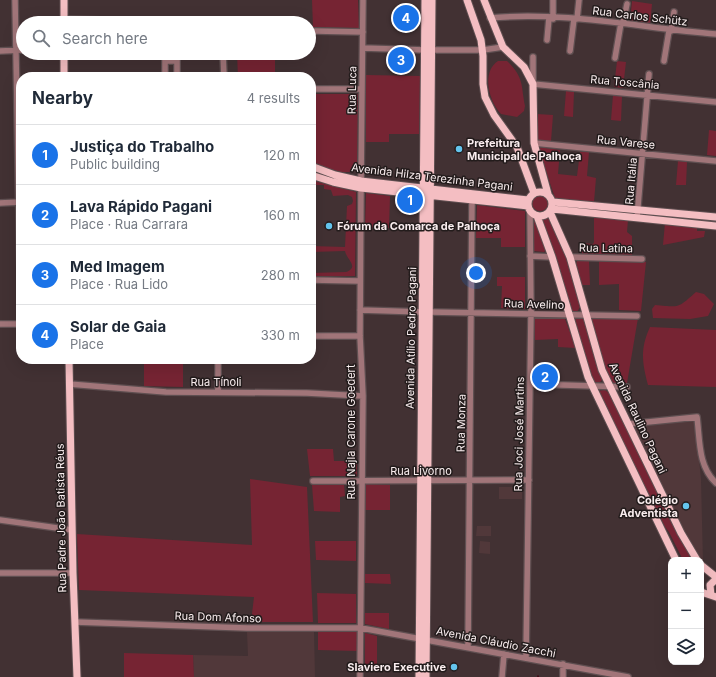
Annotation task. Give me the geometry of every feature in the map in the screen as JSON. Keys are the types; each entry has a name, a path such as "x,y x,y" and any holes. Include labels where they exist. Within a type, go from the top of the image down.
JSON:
{"main road":[{"path":"64,0 64,16"},
{"name":"Avenida Atílio Pedro Pagani","path":"425,0 428,50 423,638 426,677"},
{"name":"Avenida Atílio Pedro Pagani","path":"428,50 432,0"},
{"path":"467,0 479,33 482,50 483,84 488,103 494,115 517,147 534,193 529,206 537,216 552,257 592,387 675,557"},
{"path":"484,0 503,47 524,67 533,84 534,143 551,208"},
{"path":"64,60 64,72"},
{"name":"Avenida Hilza Terezinha Pagani","path":"316,168 361,184"},
{"name":"Avenida Hilza Terezinha Pagani","path":"316,176 361,184 529,206"},
{"name":"Avenida Hilza Terezinha Pagani","path":"427,192 472,201 529,206"},
{"path":"534,193 543,192 548,194"},
{"path":"551,208 716,226"},
{"path":"537,216 543,216 551,208 638,209 716,217"},
{"name":"Avenida Raulino Pagani","path":"551,208 570,257 598,357 610,387 693,557"},
{"name":"Rua Padre João Batista Réus","path":"70,364 72,530 77,677"},
{"path":"704,568 716,578 710,585 713,596"},
{"name":"Avenida Atílio Pedro Pagani","path":"419,677 423,638"}],"street":[{"path":"0,51 16,50 15,0"},
{"name":"Rua Luca","path":"361,184 363,0"},
{"path":"547,40 553,0"},
{"path":"570,51 579,0"},
{"path":"615,58 627,4"},
{"path":"664,61 674,12"},
{"name":"Rua Carlos Schütz","path":"490,18 518,16 575,19 622,23 670,31 716,34"},
{"path":"316,31 363,32"},
{"path":"363,48 482,50 503,47"},
{"path":"533,57 533,84"},
{"path":"16,60 17,72"},
{"path":"223,60 224,72"},
{"path":"165,72 165,61 177,61 177,72"},
{"name":"Rua Itália","path":"637,218 644,154 649,74"},
{"name":"Rua Toscânia","path":"533,84 648,94 716,102"},
{"path":"316,89 362,89"},
{"name":"Rua Varese","path":"534,143 716,161"},
{"name":"Rua Najla Carone Goedert","path":"360,677 362,481 360,336 361,184"},
{"name":"Rua Monza","path":"468,646 472,201"},
{"path":"0,203 16,202"},
{"name":"Rua Joci José Martins","path":"526,658 531,314 529,206"},
{"path":"530,256 552,257"},
{"name":"Rua Latina","path":"570,257 642,258"},
{"path":"316,280 360,281"},
{"name":"Rua Avelino","path":"360,310 637,316"},
{"path":"0,324 16,324"},
{"path":"316,336 360,336"},
{"path":"218,364 218,392"},
{"name":"Rua Tínoli","path":"70,384 166,392 362,396"},
{"path":"530,384 627,387"},
{"path":"628,424 697,417 703,464 709,476 716,483"},
{"name":"Rua Livorno","path":"314,481 529,480"},
{"path":"0,520 72,530"},
{"path":"0,573 73,573"},
{"name":"Rua Dom Afonso","path":"75,622 247,628 361,628"},
{"name":"Avenida Cláudio Zacchi","path":"361,628 468,646 628,677"},
{"path":"502,677 504,654"},
{"path":"563,664 563,677"}],"shaded area":[{"path":"312,0 358,0 359,28 316,27 316,16 313,16"},
{"path":"632,1 652,4 650,25 630,22"},
{"path":"237,60 275,60 275,72 238,72"},
{"path":"498,61 507,61 516,72 521,82 525,106 524,111 517,117 501,114 490,95 488,79 493,66"},
{"path":"617,61 626,62 623,88 614,87"},
{"path":"366,75 420,76 419,134 389,134 389,142 366,142"},
{"path":"566,91 574,92 573,117 564,116"},
{"path":"316,94 358,94 357,167 353,172 341,172 316,165"},
{"path":"613,95 622,96 621,121 611,120"},
{"path":"537,114 553,115 551,141 536,140"},
{"path":"709,130 716,131 716,156 707,155"},
{"path":"538,147 560,150 558,174 577,176 580,152 589,152 587,176 596,178 594,202 555,198"},
{"path":"678,161 687,162 686,185 676,185"},
{"path":"316,181 356,192 355,276 316,276 316,273 346,272 352,268 345,251 316,252 316,246 345,247 347,206 352,204 353,201 352,197 348,195 333,196 331,190 324,189 324,185 316,185"},
{"path":"366,193 390,196 389,228 365,227"},
{"path":"540,195 546,197 548,203 546,209 540,211 534,209 532,203 534,197"},
{"path":"477,205 525,211 525,247 501,247 501,238 476,238"},
{"path":"594,217 628,220 627,232 632,236 632,255 582,254 582,243 593,244 594,242"},
{"path":"548,218 562,246 580,302 580,307 577,312 574,312 571,309 543,220"},
{"path":"534,221 537,223 546,250 544,252 534,251"},
{"path":"665,223 697,226 697,231 705,231 704,237 663,245"},
{"path":"599,260 646,262 641,311 619,310 619,284 599,285"},
{"path":"577,261 589,261 590,285 582,285 576,264"},
{"path":"497,277 525,277 525,309 501,308 502,286 497,286"},
{"path":"696,292 704,294 714,304 708,316 690,319 653,318 652,309 655,305 678,306"},
{"path":"577,317 583,317 584,319 603,379 598,384 592,380 576,326 575,321"},
{"path":"589,318 638,318 627,383 609,383"},
{"path":"534,319 565,319 576,348 558,347 558,339 535,340"},
{"path":"650,327 716,330 716,387 648,385 643,362 643,349"},
{"path":"144,364 183,364 183,387 144,386"},
{"path":"605,390 609,393 690,555 689,557 682,557 597,391"},
{"name":"Colégio Adventista","path":"695,420 701,479 703,557 699,557 683,532 632,426"},
{"path":"307,449 333,449 334,461 357,461 357,476 310,476"},
{"path":"250,479 307,487 313,622 251,622 254,597 79,590 77,534 252,545"},
{"path":"344,484 345,496 340,497 340,512 314,511 312,485"},
{"path":"365,484 390,485 390,510 365,510"},
{"path":"499,487 522,487 522,499 499,499"},
{"path":"477,526 491,526 491,536 476,536"},
{"path":"315,541 356,541 356,561 316,560"},
{"path":"480,541 490,542 490,554 479,553"},
{"path":"365,574 390,574 391,584 365,583"},
{"path":"317,593 356,594 356,623 318,623"},
{"path":"365,613 389,613 389,629 365,624"},
{"path":"319,630 357,632 357,651 318,650"},
{"path":"247,632 314,632 315,677 194,677 193,655 248,656"},
{"path":"365,633 377,636 377,667 365,667"},
{"path":"124,653 193,655 194,677 124,677"}],"place":[{"name":"Solar de Gaia","path":"406,18"},
{"name":"Med Imagem","path":"401,60"},
{"name":"Prefeitura Municipal de Palhoça","path":"459,149"},
{"name":"Justiça do Trabalho","path":"410,200"},
{"name":"Fórum da Comarca de Palhoça","path":"329,226"},
{"name":"Lava Rápido Pagani","path":"545,377"},
{"name":"Colégio Adventista","path":"686,506"},
{"name":"Slaviero Executive","path":"454,667"}]}
